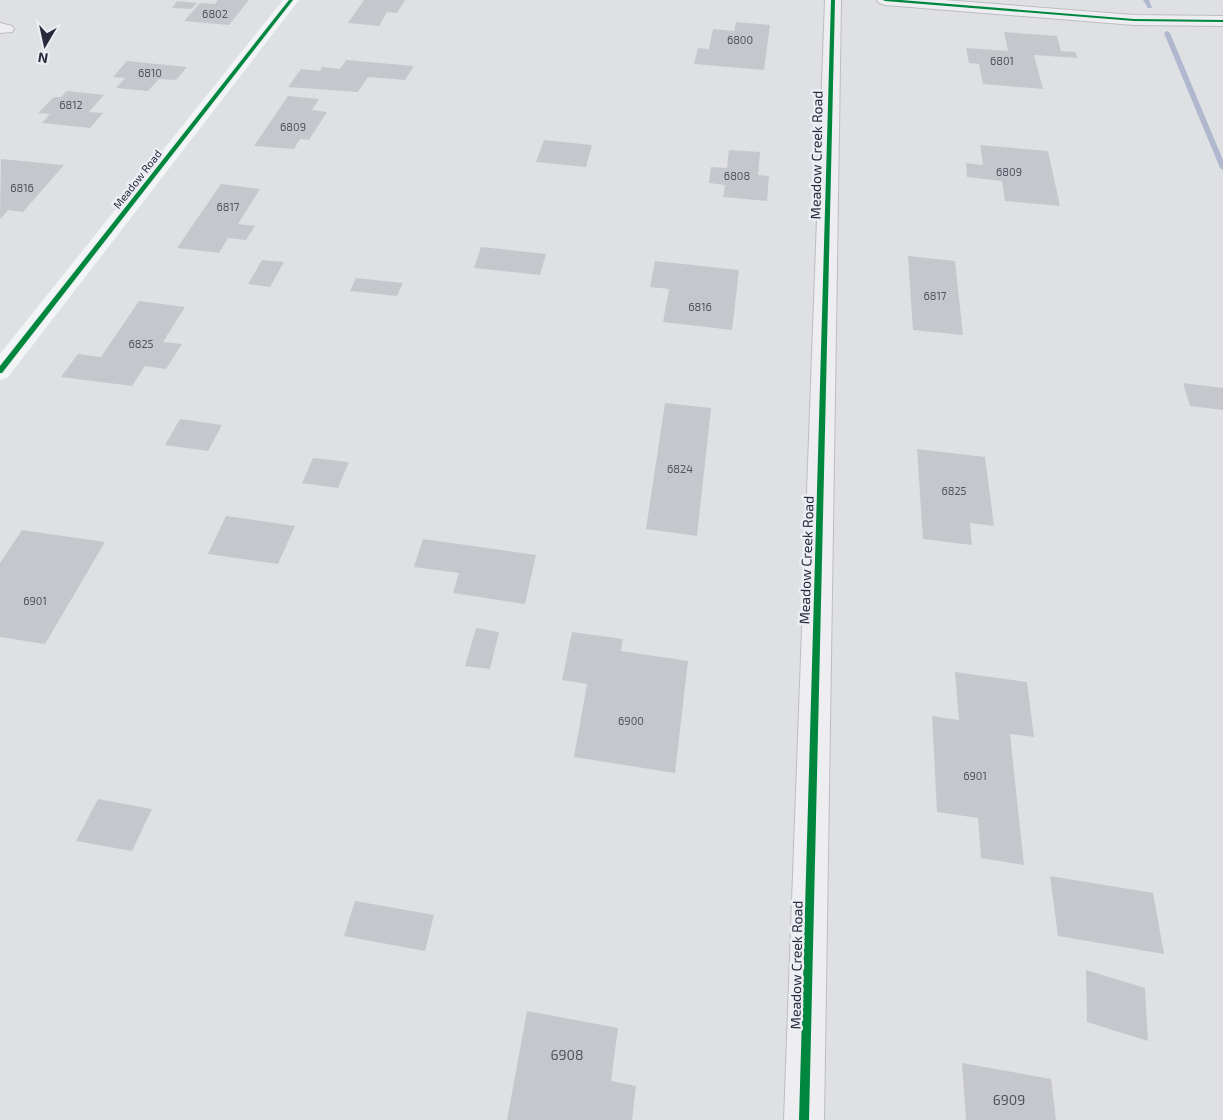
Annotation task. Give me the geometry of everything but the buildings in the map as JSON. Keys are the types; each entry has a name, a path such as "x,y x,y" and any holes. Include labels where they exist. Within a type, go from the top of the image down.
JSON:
{"street":[{"name":"Meadow Road","path":"0,371 292,0"},
{"name":"Meadow Creek Road","path":"804,1120 833,0"},
{"path":"885,0 1134,20 1223,21"}],"waterway":[{"path":"1146,0 1150,7"},
{"path":"1167,33 1223,168"}],"cycle path":[{"path":"0,371 291,0"},
{"path":"804,1120 833,0"},
{"path":"885,0 1134,20 1223,21"}]}
